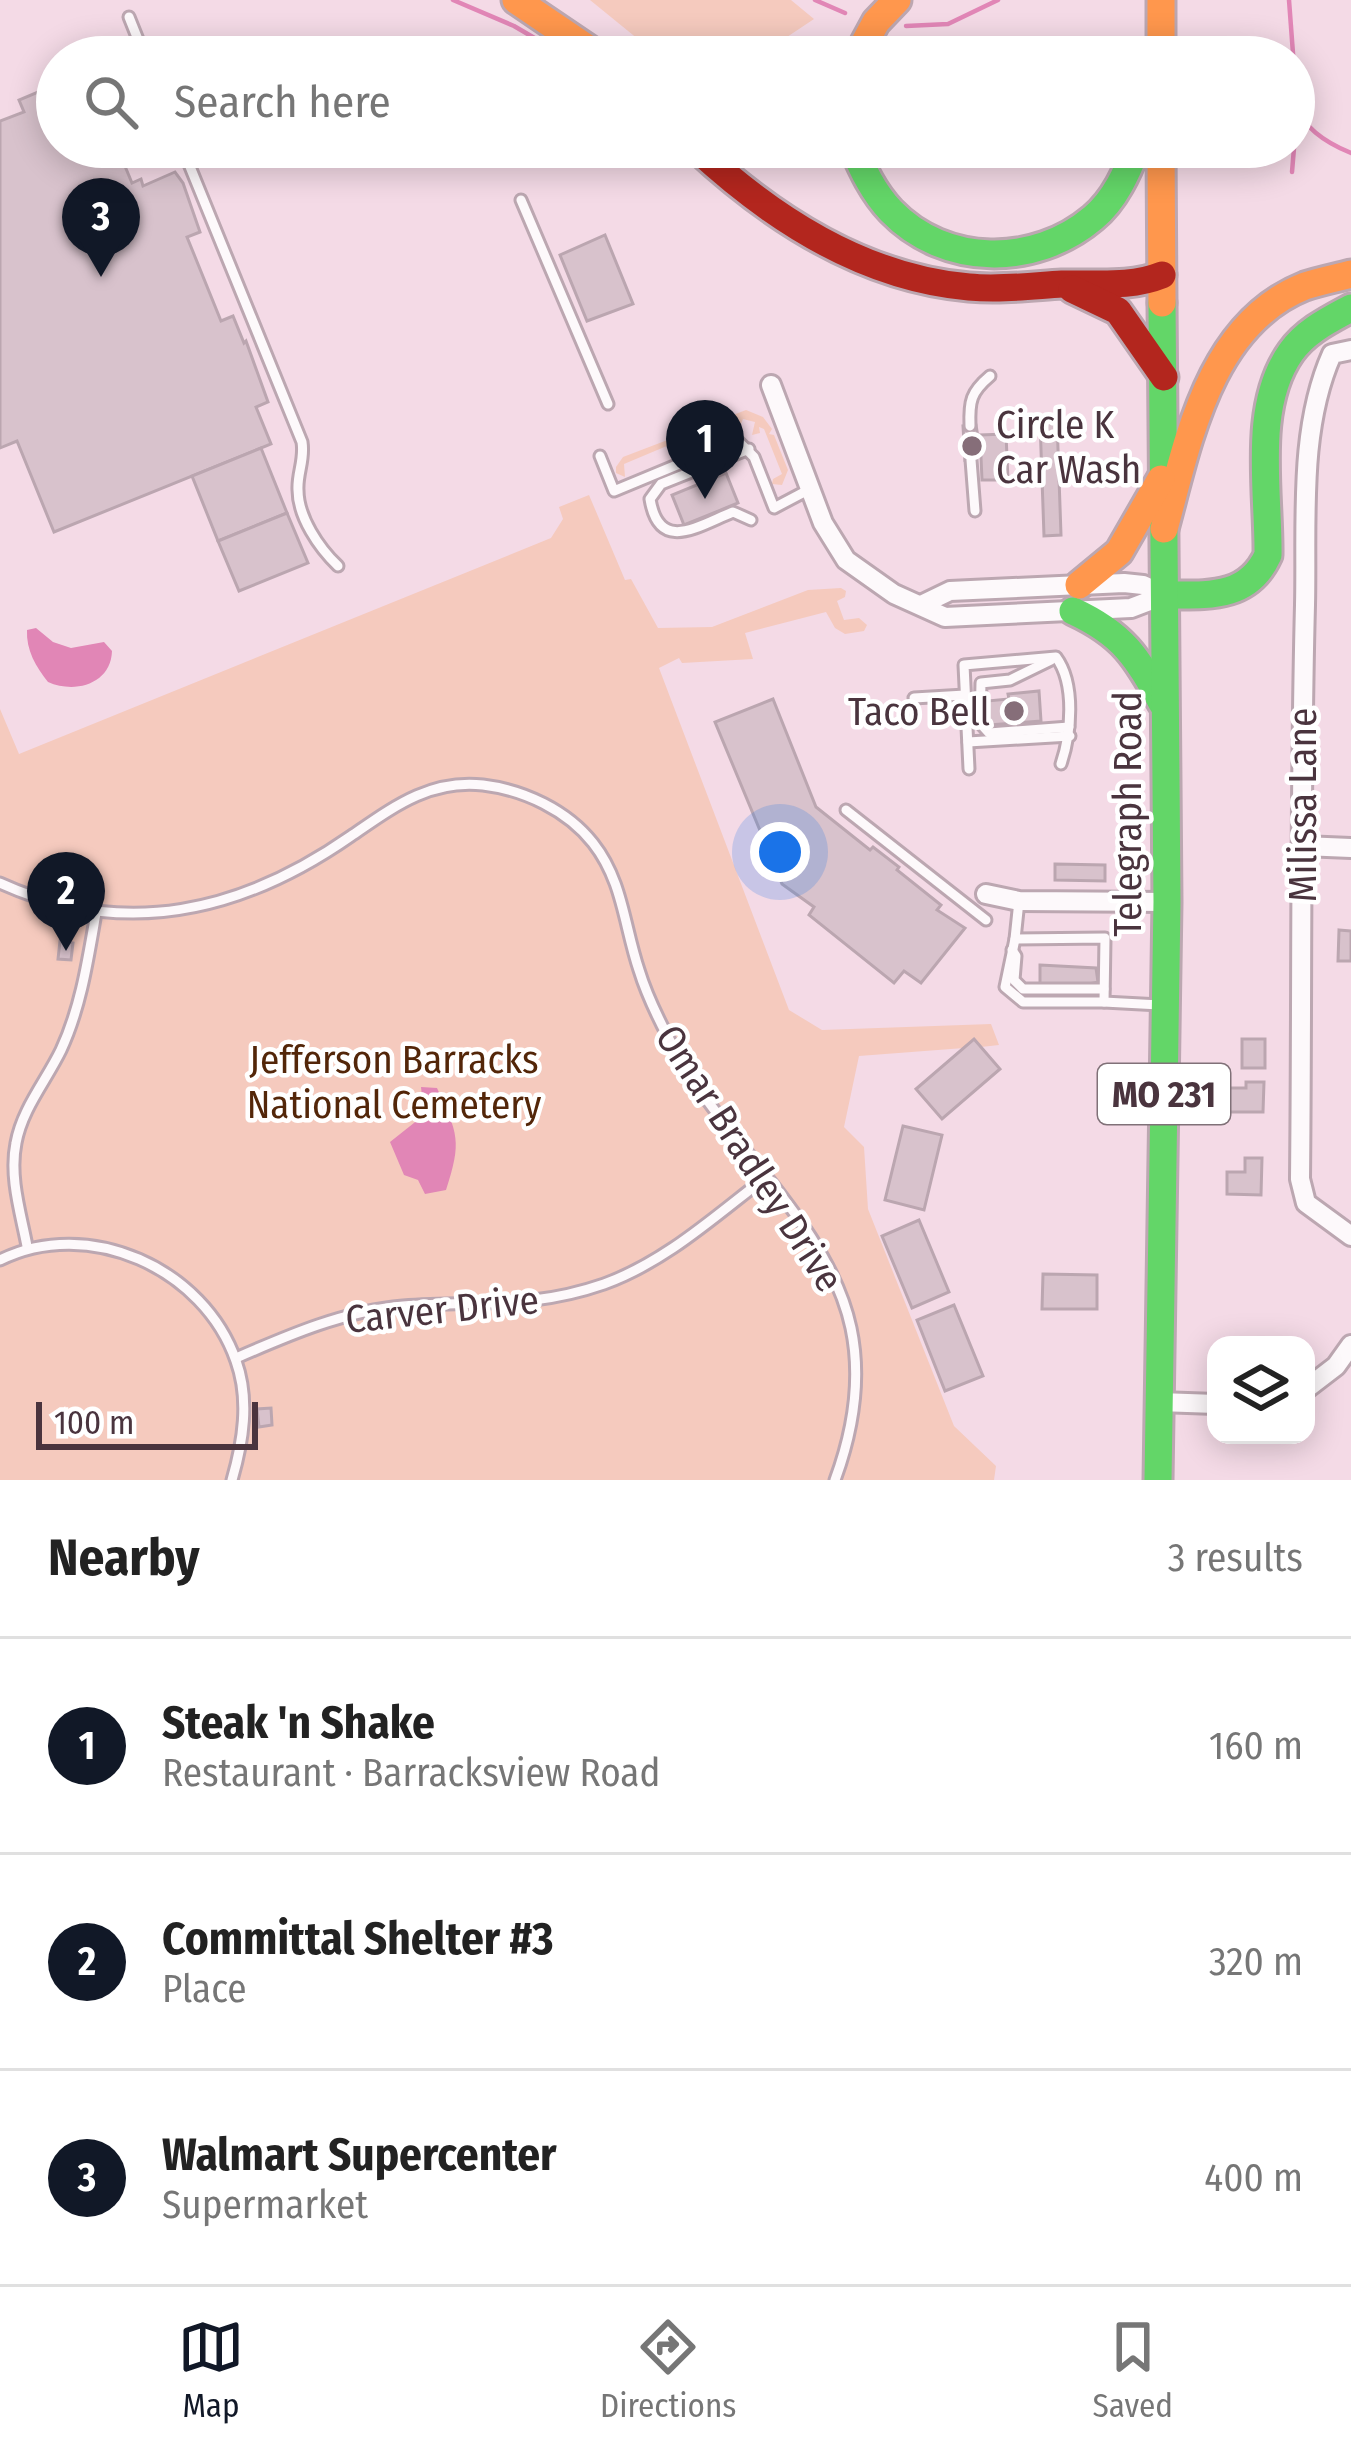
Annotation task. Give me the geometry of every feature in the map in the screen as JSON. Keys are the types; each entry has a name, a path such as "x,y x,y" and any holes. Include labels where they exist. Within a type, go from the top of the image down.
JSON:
{"main road":[{"path":"516,0 569,36"},
{"path":"868,36 897,0"},
{"path":"1161,0 1161,36"},
{"path":"718,168 792,223 886,268 961,286 1135,282 1162,275"},
{"path":"863,168 874,193 898,220 950,249 994,256 1039,249 1078,230 1115,192 1127,168"},
{"name":"Telegraph Road","path":"1158,1480 1167,902 1161,168"},
{"path":"1164,529 1202,398 1226,351 1268,307 1307,286 1351,274"},
{"path":"1059,284 1118,311 1164,376"},
{"path":"1165,596 1239,591 1261,574 1269,537 1267,418 1274,384 1305,337 1351,308"},
{"path":"1164,474 1119,552 1076,598 1124,638 1166,708"}],"street":[{"name":"Milissa Lane","path":"1341,352 1313,405 1309,467 1301,740 1300,1179 1306,1203 1351,1236"},
{"path":"771,385 823,523 846,560 894,594 945,616 1076,598 1131,608 1165,596"},
{"path":"1303,846 1351,848"},
{"path":"986,894 1019,902 1167,902"},
{"path":"1315,1382 1336,1366 1351,1345"},
{"path":"1159,1402 1207,1404"}],"lane":[{"path":"129,17 137,36"},
{"path":"191,168 302,442 305,460 298,488 317,545 338,566"},
{"path":"521,200 608,404"},
{"path":"970,425 973,391 990,376"},
{"path":"601,457 614,491 737,440 749,449 774,508 810,489"},
{"path":"749,449 662,484 650,500 665,531 690,530 733,512 752,520"},
{"path":"971,460 975,511"},
{"path":"969,769 964,665 1055,657"},
{"path":"1055,657 1065,669 1070,731 1061,764"},
{"path":"1055,657 1010,680 981,683 980,723 989,733 1070,731"},
{"path":"914,698 965,694"},
{"path":"968,742 1070,731"},
{"name":"Omar Bradley Drive","path":"0,883 96,913 190,910 241,897 302,867 392,806 430,790 476,784 526,795 579,827 604,857 619,890 639,971 669,1040 713,1112 825,1265 851,1328 856,1391 849,1441 836,1480"},
{"path":"846,810 986,920"},
{"path":"1019,902 1005,986 1023,1002 1166,1005"},
{"path":"27,1246 16,1190 16,1143 35,1094 61,1049 85,976 96,913"},
{"path":"1014,944 1105,938 1104,1002"},
{"path":"1014,944 1014,980 1023,989 1104,989"},
{"name":"Carver Drive","path":"236,1358 335,1319 373,1310 517,1305 607,1283 659,1258 765,1178"},
{"path":"0,1260 27,1246 101,1247 156,1264 178,1280 208,1313 236,1358 244,1421 232,1480"}],"green space":[{"path":"590,0 791,0 814,19 788,36 634,36"},
{"path":"746,410 763,417 772,429 769,434 774,435 788,470 782,485 772,484 782,474 764,429 759,427 760,433 752,435 755,422 743,419 738,431 731,419 624,464 625,477 616,473 623,457"},
{"name":"Jefferson Barracks National Cemetery","path":"589,495 625,580 631,579 658,628 712,627 808,590 841,588 845,597 837,601 844,620 859,618 867,625 864,631 845,634 835,628 826,612 745,633 753,659 682,663 679,658 659,668 789,1010 822,1030 991,1024 999,1045 981,1047 974,1039 964,1048 859,1056 844,1127 864,1147 868,1209 954,1426 996,1466 994,1480 0,1480 0,709 19,754 551,538 563,519 559,507"}],"shaded area":[{"path":"36,628 53,642 71,648 104,642 112,651 110,662 90,683 69,687 48,682 28,644 27,630"},
{"path":"421,1087 437,1088 455,1138 446,1190 425,1194 418,1180 404,1175 390,1142 424,1115"}],"building":[{"path":"36,93 36,168 126,168 132,183 141,179 143,186 175,172 200,232 187,237 221,321 233,316 246,341 268,402 256,407 271,444 54,532 17,441 0,448 0,121 24,112 19,100"},
{"path":"605,235 633,304 587,321 560,255"},
{"path":"1057,420 1061,535 1044,536 1040,421"},
{"name":"Circle K Car Wash","path":"976,425 981,456 965,460 963,426"},
{"path":"1006,434 1008,480 982,480 980,435"},
{"path":"261,448 287,513 218,541 192,476"},
{"path":"726,473 738,503 684,525 672,495"},
{"path":"287,513 308,563 239,591 218,541"},
{"name":"Taco Bell","path":"1039,691 1041,721 989,725 987,701"},
{"path":"773,699 816,807 899,867 941,905 937,910 965,928 921,983 904,971 894,983 809,915 814,907 782,884 773,861 778,854 766,845 715,722"},
{"path":"1055,864 1105,865 1105,881 1055,880"},
{"path":"1339,930 1351,931 1351,961 1338,961"},
{"path":"60,941 73,943 71,960 58,959"},
{"path":"1040,965 1096,968 1098,982 1076,987 1040,984"},
{"path":"974,1039 1000,1069 942,1119 916,1089"},
{"path":"1242,1039 1265,1039 1265,1068 1242,1068"},
{"path":"1246,1082 1264,1082 1263,1112 1229,1112 1229,1088 1246,1088"},
{"path":"903,1126 942,1135 924,1210 885,1200"},
{"path":"1245,1158 1262,1158 1261,1195 1227,1194 1227,1172 1245,1172"},
{"path":"919,1220 949,1292 912,1308 882,1236"},
{"path":"1043,1274 1097,1275 1097,1309 1042,1309"},
{"path":"954,1305 983,1376 945,1391 917,1320"},
{"path":"271,1408 272,1425 259,1427 257,1409"}],"waterway":[{"path":"453,0 531,36"},
{"path":"815,0 845,13"},
{"path":"906,26 948,24 998,0"},
{"path":"1289,0 1292,36"},
{"path":"1315,131 1351,153"},
{"path":"1292,168 1292,172"}],"traffic: fast":[{"path":"863,168 891,211 913,229 937,243 990,254 1018,252 1070,234 1101,211 1128,168"},
{"path":"1158,1480 1167,902 1162,303"},
{"path":"1165,595 1225,592 1250,580 1260,569 1268,555 1267,424 1279,374 1304,338 1351,308"},
{"path":"1073,611 1127,648 1162,703"}],"traffic: slow":[{"path":"516,0 569,36"},
{"path":"868,36 897,0"},
{"path":"1161,0 1161,36"},
{"path":"1161,168 1162,303"},
{"path":"1164,529 1194,423 1225,356 1272,304 1305,286 1351,274"},
{"path":"1079,585 1119,552 1161,479"}],"traffic: jam":[{"path":"718,168 821,240 893,271 930,281 992,288 1125,283 1162,275"},
{"path":"1072,289 1118,311 1164,377"}],"place":[{"name":"Walmart Supercenter","path":"101,277"},
{"name":"Circle K Car Wash","path":"972,446"},
{"name":"Steak 'n Shake","path":"705,499"},
{"name":"Taco Bell","path":"1014,711"},
{"name":"Committal Shelter #3","path":"66,951"}]}
